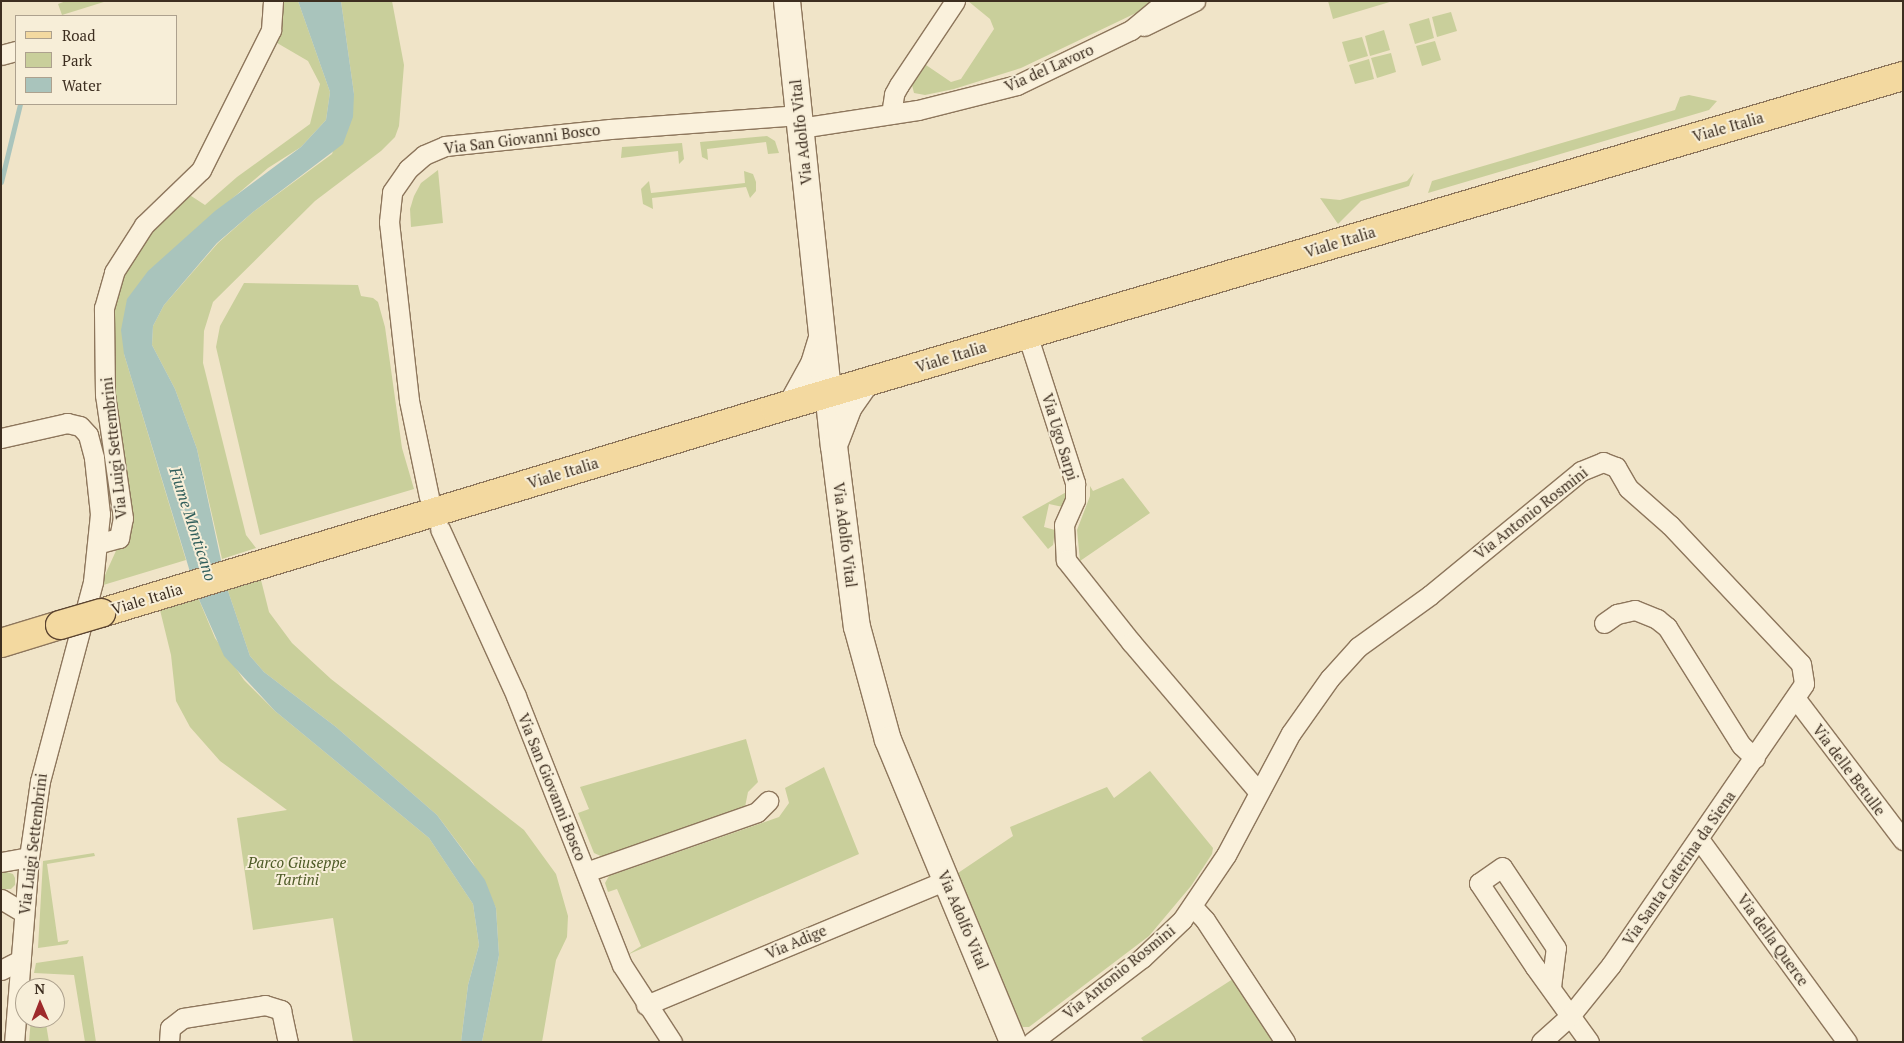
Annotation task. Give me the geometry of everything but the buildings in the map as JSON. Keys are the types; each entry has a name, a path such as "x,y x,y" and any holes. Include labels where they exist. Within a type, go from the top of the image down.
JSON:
{"main road":[{"name":"Viale Italia","path":"1,643 792,404 1903,76"}],"street":[{"name":"Via Luigi Settembrini","path":"14,1042 29,857 44,758 83,619 100,543 119,538 123,518 105,395 104,308 114,272 144,225 201,170 272,30 273,1"},
{"name":"Via Adolfo Vital","path":"787,1 834,446 851,588 865,665 888,740 1013,1042"},
{"path":"891,114 894,94 899,84 955,1"},
{"name":"Via del Lavoro","path":"800,121 891,114 1017,85 1131,30 1166,1"},
{"path":"1131,30 1154,24 1194,1"},
{"path":"1,55 15,51"},
{"name":"Via San Giovanni Bosco","path":"429,497 409,400 389,222 392,192 408,169 424,155 445,146 610,129 800,121"},
{"path":"792,404 814,364 823,334"},
{"name":"Via Ugo Sarpi","path":"1027,334 1075,483 1075,500 1063,534 1063,547 1072,569 1258,791"},
{"path":"834,446 842,420 866,382"},
{"path":"1,438 67,423 85,430 99,487 100,543"},
{"name":"Via Antonio Rosmini","path":"1032,1042 1142,958 1182,920 1242,827 1258,791 1308,706 1358,647 1430,596 1582,471 1603,462 1616,467 1628,488 1670,526 1801,664 1800,691"},
{"name":"Via San Giovanni Bosco","path":"440,529 516,696 622,965 646,1005 672,1042"},
{"path":"1604,623 1616,614 1635,610 1658,619 1667,627 1742,745 1755,758"},
{"name":"Via Santa Caterina da Siena","path":"1541,1042 1570,1016 1612,965 1800,691"},
{"name":"Via delle Betulle","path":"1800,691 1903,840"},
{"path":"586,872 757,812 768,801"},
{"name":"Via della Querce","path":"1699,839 1847,1042"},
{"path":"1,862 29,857"},
{"path":"1552,988 1556,948 1502,868 1479,883 1589,1042"},
{"name":"Via Adige","path":"646,1005 946,880"},
{"path":"1,899 24,913"},
{"path":"1192,906 1205,920 1285,1042"},
{"path":"1,970 21,960"},
{"path":"170,1042 170,1028 183,1018 265,1005 281,1010 288,1042"}],"green space":[{"path":"66,1 107,1 62,15 58,4"},
{"path":"278,1 298,1 330,92 326,120 301,147 268,168 193,232 124,354 186,560 100,586 120,542 106,336 120,266 185,192 205,205 237,177 310,124 320,84 308,61 272,40"},
{"path":"341,1 392,1 404,65 399,126 395,137 381,151 315,201 213,302 204,331 203,363 246,535 256,548 222,559 197,449 175,389 152,345 153,326 164,305 218,243 253,212 332,154 354,94"},
{"path":"968,1 1151,1 1136,13 1021,68 954,89 925,95 914,93 912,85 926,65 951,82 961,79 994,29 990,19"},
{"path":"1328,1 1393,1 1333,19"},
{"path":"1451,12 1457,31 1437,37 1432,17"},
{"path":"1429,18 1434,38 1415,44 1409,24"},
{"path":"1384,30 1390,50 1370,56 1365,36"},
{"path":"1362,37 1368,56 1348,62 1342,42"},
{"path":"1435,41 1441,60 1422,66 1416,46"},
{"path":"1391,53 1396,72 1377,78 1371,58"},
{"path":"1369,59 1374,79 1355,84 1349,65"},
{"path":"1689,95 1717,101 1709,110 1428,193 1432,181 1675,110 1680,97"},
{"path":"767,136 775,141 779,153 768,154 766,142 707,149 708,160 702,157 700,142"},
{"path":"682,143 684,159 679,164 678,151 621,158 622,147"},
{"path":"438,170 443,223 411,227 410,209 414,196 421,183"},
{"path":"744,171 753,174 756,182 756,191 750,198 746,187 652,198 653,209 643,204 641,189 649,181 651,193 745,183"},
{"path":"1414,173 1409,186 1361,201 1338,224 1320,198 1340,200 1407,181"},
{"path":"244,283 358,285 361,296 373,298 378,302 385,327 402,448 414,489 260,535 216,347 220,326"},
{"path":"1123,478 1150,513 1080,561 1077,530 1090,496 1090,486 1093,491"},
{"path":"1070,490 1063,507 1049,504 1044,527 1055,530 1053,545 1048,549 1022,517"},
{"path":"260,576 269,612 292,643 331,679 524,830 556,874 568,916 567,937 556,960 542,1042 482,1042 499,955 496,908 473,863 437,815 336,727 264,672 250,656 227,588"},
{"name":"Parco Giuseppe Tartini","path":"197,595 215,638 244,680 275,711 429,838 473,904 479,945 468,985 461,1042 353,1042 333,918 253,930 237,818 287,810 220,761 190,727 176,701 171,655 159,606"},
{"path":"746,739 758,782 748,792 745,807 603,857 594,853 578,813 589,809 580,787"},
{"path":"824,767 859,854 627,955 641,946 617,889 608,892 605,883 609,876 779,817 789,803 785,788"},
{"path":"1150,771 1213,848 1212,854 1191,886 1149,936 1029,1027 1022,1027 958,873 1013,836 1010,827 1107,787 1114,798"},
{"path":"94,853 95,856 47,864 58,942 69,940 67,944 38,948 43,861"},
{"path":"1,870 13,874 15,885 11,889 1,889"},
{"path":"83,956 96,1042 85,1042 74,975 34,973 36,963"},
{"path":"1236,977 1277,1042 1144,1042 1141,1038"},
{"path":"30,1028 47,1028 49,1042 29,1042"}],"water":[{"name":"Fiume Monticano","path":"298,1 341,1 354,94 353,117 343,144 253,212 217,243 164,305 153,326 152,345 175,389 197,449 227,588 250,656 264,672 336,727 437,815 485,880 496,908 499,955 482,1042 461,1042 468,985 479,945 473,904 429,838 275,711 224,656 197,595 124,354 121,330 127,299 148,271 215,211 301,147 326,120 330,92"}],"waterway":[{"path":"1,182 20,105"}]}
